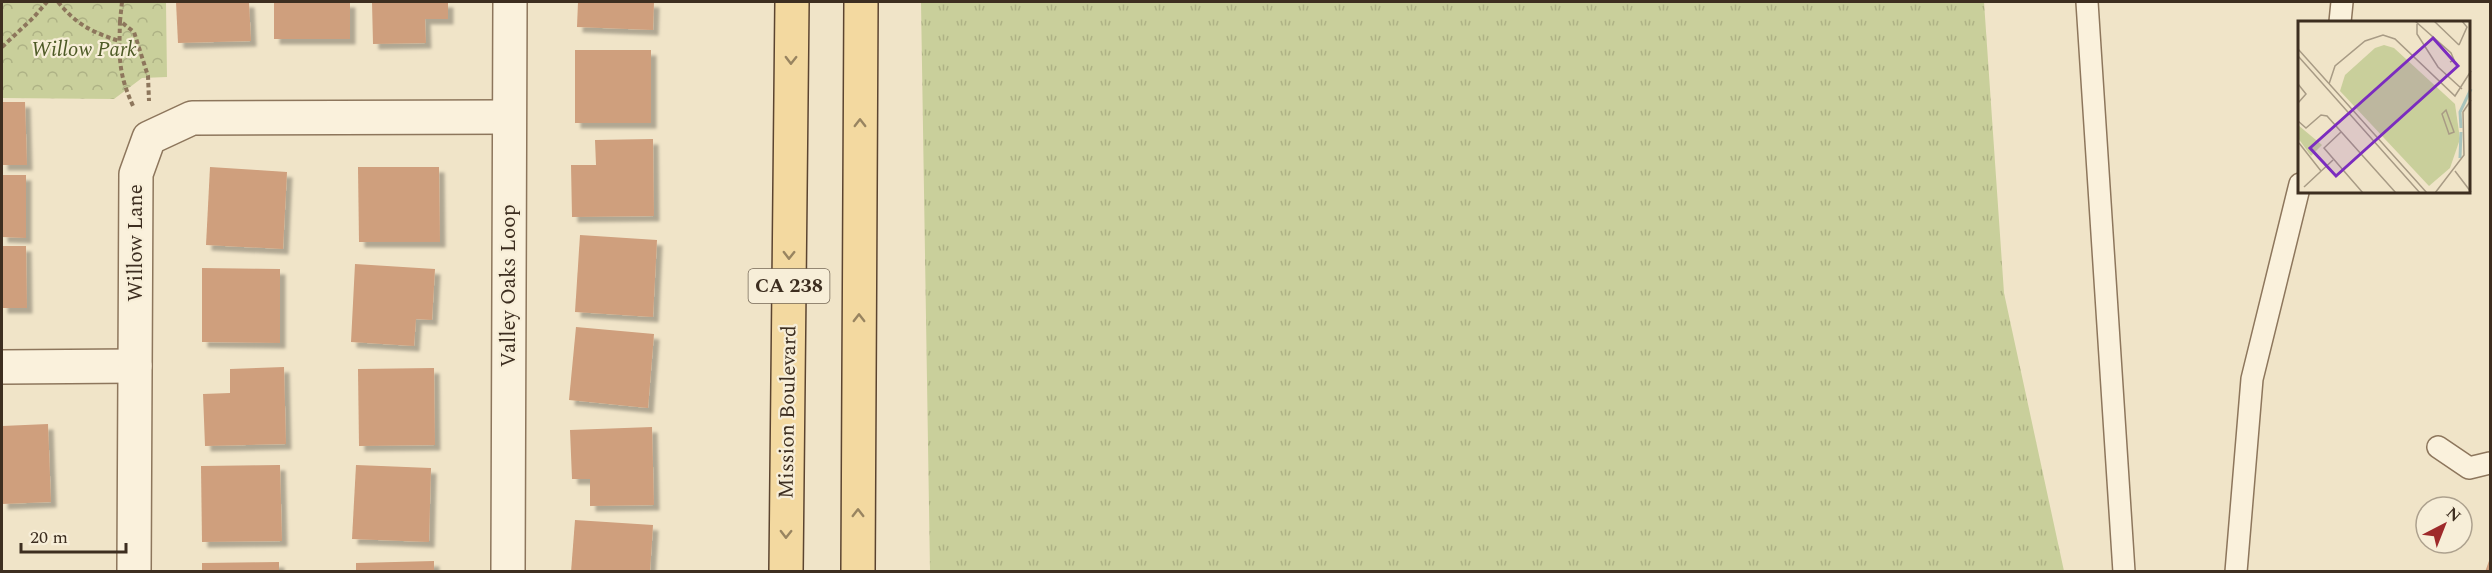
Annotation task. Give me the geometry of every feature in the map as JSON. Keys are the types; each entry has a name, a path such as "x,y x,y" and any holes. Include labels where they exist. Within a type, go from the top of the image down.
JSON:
{"main road":[{"name":"Mission Boulevard","path":"786,572 792,2"},
{"name":"CA 238","path":"858,572 861,2"}],"street":[{"name":"Valley Oaks Loop","path":"508,572 510,2"},
{"path":"149,138 192,118 509,117"},
{"name":"Willow Lane","path":"134,572 136,174 149,138"},
{"path":"2,368 135,366"}],"lane":[{"path":"2087,2 2124,572"},
{"path":"2340,21 2342,2"},
{"path":"2236,572 2252,379 2298,191"},
{"path":"2438,447 2469,468 2490,463"}],"path":[{"path":"2,47 47,2"},
{"path":"58,2 74,21 92,32 119,41"},
{"path":"122,2 119,66 126,92 149,138"},
{"path":"120,21 134,32 148,76 149,138"}],"green space":[{"name":"Willow Park","path":"2,2 166,2 167,77 142,78 114,99 2,98"},
{"path":"921,2 1984,2 2004,293 2064,571 930,571"}],"building":[{"path":"176,2 249,2 251,41 178,43"},
{"path":"274,2 350,2 350,39 274,39"},
{"path":"372,2 448,2 448,19 425,19 426,43 373,44"},
{"path":"578,2 654,2 653,30 577,27"},
{"path":"575,50 651,50 651,123 575,123"},
{"path":"2,102 25,102 27,165 2,165"},
{"path":"653,139 654,216 572,217 571,165 596,165 595,140"},
{"path":"210,167 287,172 283,249 206,245"},
{"path":"358,167 439,167 440,242 359,242"},
{"path":"2,175 26,175 26,238 2,237"},
{"path":"580,235 657,240 653,317 575,312"},
{"path":"2,246 26,246 27,308 2,308"},
{"path":"355,264 435,269 432,320 416,319 414,346 351,342"},
{"path":"202,268 280,269 280,343 202,342"},
{"path":"576,327 654,334 648,408 569,400"},
{"path":"284,367 286,444 205,446 203,394 230,393 230,369"},
{"path":"434,368 435,445 359,446 358,369"},
{"path":"48,424 51,502 2,504 2,426"},
{"path":"652,427 654,505 590,506 590,479 572,479 570,430"},
{"path":"280,465 282,541 202,542 201,466"},
{"path":"356,465 431,468 429,542 352,539"},
{"path":"575,520 653,525 650,572 571,572"},
{"path":"2490,558 2490,572 2485,572"},
{"path":"434,561 434,572 356,572 356,563"},
{"path":"279,562 279,572 202,572 202,563"}]}
